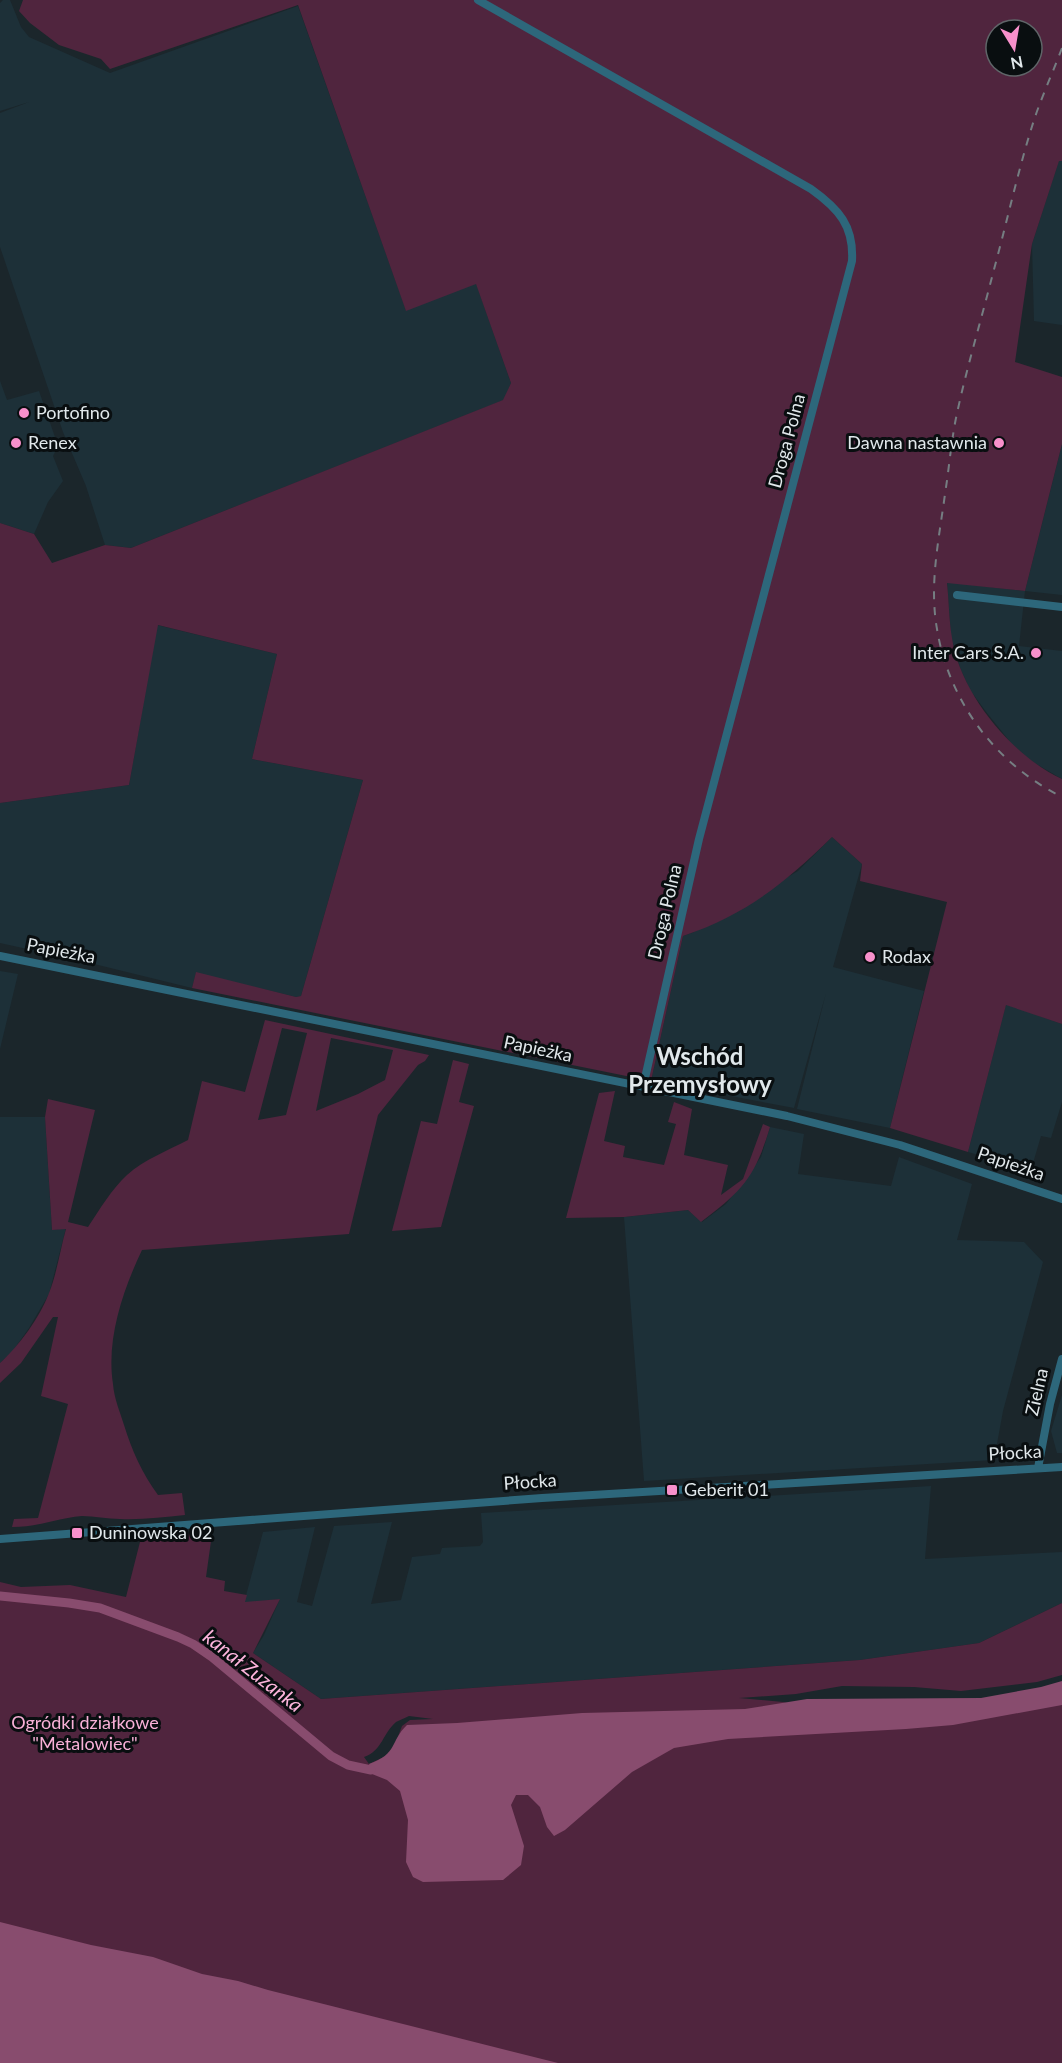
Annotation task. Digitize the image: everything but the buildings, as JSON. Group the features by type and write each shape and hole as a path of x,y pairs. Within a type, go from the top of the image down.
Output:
{"street":[{"name":"Droga Polna","path":"478,0 811,189 845,221 851,235 852,261 699,839 643,1087"},
{"path":"957,595 1062,607"},
{"name":"Papieżka","path":"0,956 831,1126 900,1145 1062,1199"},
{"name":"Zielna","path":"1038,1468 1050,1404 1062,1359"},
{"name":"Płocka","path":"0,1539 531,1498 1062,1467"}],"shaded area":[{"path":"3,0 10,0 21,27 29,37 110,73 298,6 406,310 476,283 511,383 504,400 131,548 105,545 86,486 63,432 0,247 0,113 29,102 0,111 0,3"},
{"path":"1059,160 1062,161 1062,325 1034,321 1032,244"},
{"path":"0,381 7,400 39,391 56,440 57,448 53,456 63,481 48,502 34,534 0,523"},
{"path":"1062,444 1062,595 1025,591"},
{"path":"947,582 1025,591 1019,646 1062,651 1062,779 1031,761 1011,743 987,713 970,690 960,668 951,637"},
{"path":"157,625 277,654 252,759 363,780 301,996 296,997 196,973 192,988 0,943 0,803 129,785"},
{"path":"832,837 862,864 833,967 924,991 890,1128 797,1109 826,993 794,1108 651,1081 683,936 694,932 798,871"},
{"path":"0,971 18,974 0,1049"},
{"path":"1006,1004 1062,1024 1062,1102 1051,1138 1041,1136 1031,1170 968,1152"},
{"path":"0,1117 45,1117 52,1230 66,1228 49,1294 12,1352 0,1363"},
{"path":"770,1127 804,1134 798,1174 891,1186 899,1157 972,1184 957,1240 1024,1242 1043,1262 1003,1411 994,1460 644,1481 624,1217 688,1210 702,1222 726,1204 761,1157"},
{"path":"1062,1395 1062,1453 1057,1453 1051,1431"},
{"path":"931,1486 925,1559 1062,1552 1062,1603 979,1643 860,1660 321,1699 253,1653 280,1599 244,1603 263,1532 315,1527 297,1602 312,1606 334,1526 392,1522 371,1604 401,1600 412,1557 440,1554 442,1548 480,1546 483,1542 481,1513"},
{"path":"1062,1681 1062,1705 953,1725 728,1739 674,1748 632,1772 565,1830 554,1836 547,1827 540,1807 528,1795 516,1795 511,1805 524,1846 521,1865 503,1880 423,1882 413,1877 406,1862 408,1820 400,1791 387,1780 372,1774 369,1764 385,1756 407,1725 582,1713 745,1709 807,1699 981,1698"},
{"path":"0,1922 91,1945 153,1957 202,1974 238,1981 558,2063 0,2063"}],"green space":[{"path":"23,0 1062,0 1062,161 1059,161 1032,244 1015,362 1062,377 1062,444 1025,591 947,583 951,631 957,659 977,701 1007,739 1043,769 1062,779 1062,1024 1006,1005 968,1152 890,1128 947,902 860,881 862,864 832,837 798,869 764,896 727,918 683,936 651,1081 192,988 196,972 296,997 301,996 363,780 252,759 277,654 158,625 129,785 0,803 0,523 34,534 52,563 105,545 131,548 503,400 511,383 476,284 406,311 298,5 110,69 101,59 59,45 30,23 19,11"},
{"path":"265,1020 429,1055 418,1065 378,1115 349,1234 142,1250 128,1281 114,1332 111,1367 114,1389 130,1444 147,1478 158,1495 182,1493 185,1515 128,1519 82,1516 31,1526 12,1527 14,1519 38,1518 68,1404 41,1396 58,1317 53,1317 21,1363 0,1383 0,1363 28,1331 49,1293 66,1229 52,1230 45,1117 48,1099 95,1110 68,1222 88,1227 111,1193 127,1175 149,1160 188,1140 202,1081 245,1092","holes":["282,1028 307,1033 286,1115 258,1120","331,1038 393,1050 385,1080 316,1111"]},
{"path":"453,1060 469,1064 459,1102 474,1106 441,1227 392,1231 421,1121 437,1124"},
{"path":"615,1091 604,1141 625,1146 623,1157 664,1165 676,1124 668,1122 674,1102 692,1109 684,1155 728,1165 721,1195 743,1179 763,1124 770,1127 753,1171 727,1201 701,1222 688,1210 624,1217 566,1218 599,1093"},
{"name":"Ogródki działkowe \"Metalowiec\"","path":"173,1534 212,1534 206,1577 225,1581 224,1591 247,1595 245,1602 280,1599 253,1653 321,1699 860,1660 979,1643 1062,1603 1062,1675 1037,1682 961,1691 914,1687 842,1686 796,1694 739,1698 796,1705 951,1705 1062,1686 1062,2063 0,2063 0,1582 21,1587 70,1585 126,1597 141,1538","holes":["409,1716 433,1719 410,1720 402,1726 394,1747 386,1756 369,1764 364,1757 375,1751 396,1722"]}],"waterway":[{"name":"kanał Zuzanka","path":"0,1596 100,1608 193,1644 212,1657 331,1756 348,1765 371,1770"}],"railway":[{"path":"1062,48 1028,139 960,400 934,578 935,612 943,656 964,706 979,728 1016,767 1062,797"}],"place":[{"name":"Portofino","path":"24,413"},
{"name":"Renex","path":"16,443"},
{"name":"Dawna nastawnia","path":"999,443"},
{"name":"Inter Cars S.A.","path":"1036,653"},
{"name":"Rodax","path":"870,957"},
{"name":"Geberit 01","path":"672,1490"},
{"name":"Duninowska 02","path":"77,1533"}],"district":[{"name":"Wschód Przemysłowy","path":"700,1071"}]}
